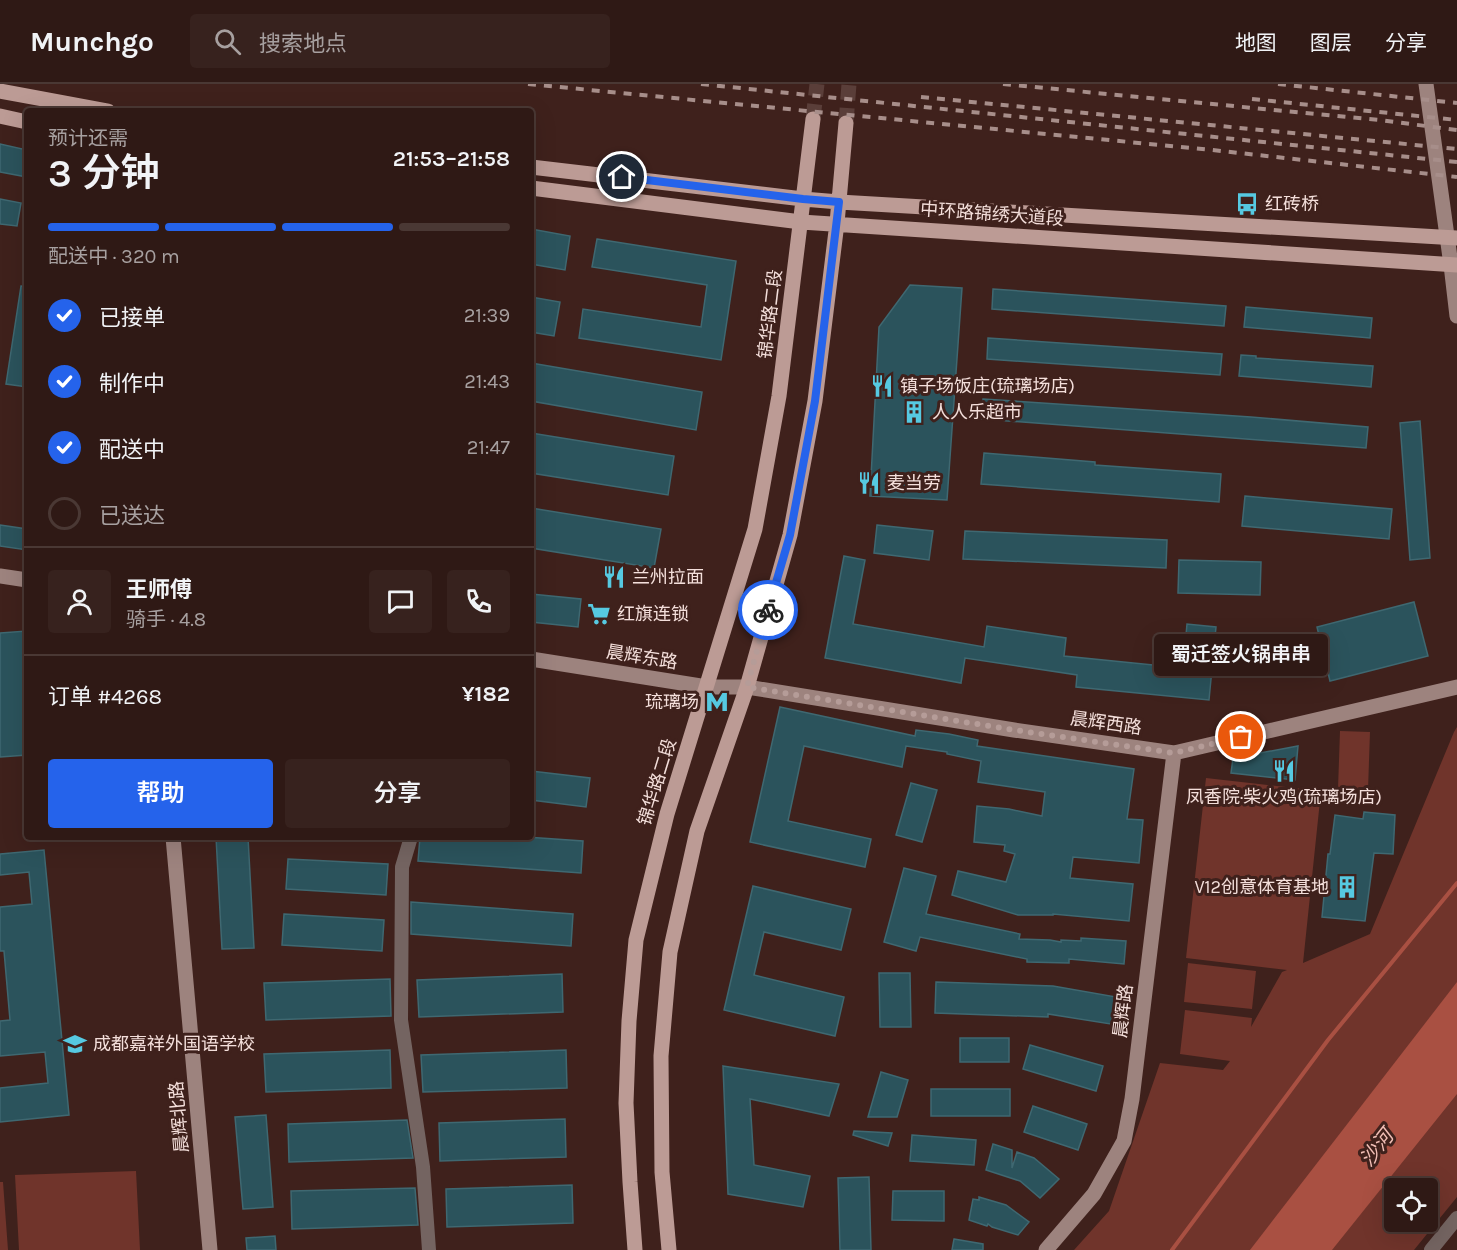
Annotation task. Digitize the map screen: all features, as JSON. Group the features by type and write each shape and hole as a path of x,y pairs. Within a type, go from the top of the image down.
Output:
{"main road":[{"path":"0,91 92,108"},
{"path":"0,116 24,121"},
{"name":"锦华路二段","path":"635,1250 626,1103 629,1021 636,940 667,814 755,529 779,396 813,119"},
{"path":"669,1250 662,1172 661,1056 670,952 697,831 747,687 790,535 815,401 837,223 846,123"},
{"name":"中环路锦绣大道段","path":"534,166 839,202 1452,238"},
{"name":"中环路锦绣大道段","path":"534,188 801,222 1454,265"}],"street":[{"path":"1426,84 1452,238 1457,316"},
{"path":"0,576 24,580"},
{"name":"晨辉东路","path":"534,659 707,687 747,687"},
{"name":"晨辉西路","path":"747,687 1174,753 1457,687"},
{"name":"晨辉路","path":"1046,1250 1094,1194 1124,1141 1133,1087 1174,753"},
{"name":"晨辉北路","path":"173,840 210,1250"},
{"path":"410,840 402,867 401,1020 423,1167 429,1250"},
{"path":"1431,1250 1457,1218"}],"shaded area":[{"path":"1457,727 1457,1197 1438,1220 1438,1178 1384,1178 1384,1232 1429,1232 1414,1250 1074,1250 1109,1211 1160,1063 1223,1070 1230,1061 1180,1054 1185,1010 1252,1018 1251,1027 1282,972 1287,970 1186,958 1206,778 1321,791 1303,963 1370,934"},
{"path":"1340,731 1370,732 1368,790 1338,789"},
{"path":"1188,963 1256,971 1252,1009 1184,1002"},
{"path":"136,1171 140,1250 19,1250 15,1175"},
{"path":"0,1182 3,1182 8,1250 0,1250"}],"water":[{"name":"沙河","path":"1457,982 1457,1094 1390,1178 1384,1178 1384,1185 1332,1250 1250,1250"}],"building":[{"path":"0,144 24,149 24,176 0,172"},
{"path":"0,199 21,203 17,226 0,224"},
{"path":"534,230 570,236 565,270 534,265"},
{"path":"597,239 736,261 721,360 579,338 583,309 701,327 707,285 592,267"},
{"name":"人人乐超市","path":"910,285 962,288 947,500 870,496 879,327"},
{"path":"21,286 24,286 24,387 6,384"},
{"path":"993,289 1226,306 1224,326 992,309"},
{"path":"534,298 560,302 554,336 534,333"},
{"path":"1246,307 1372,318 1370,338 1244,327"},
{"path":"988,338 1222,354 1220,375 987,359"},
{"path":"1241,355 1373,366 1371,387 1239,376"},
{"path":"534,364 702,392 696,430 534,402"},
{"path":"983,399 1368,427 1366,448 982,419"},
{"path":"1420,421 1430,558 1410,560 1400,423"},
{"path":"534,433 674,456 668,495 534,473"},
{"path":"984,453 1095,462 1095,465 1221,474 1219,502 981,484"},
{"path":"1245,496 1392,509 1389,539 1242,526"},
{"path":"534,508 661,529 654,568 534,548"},
{"path":"0,525 24,529 24,550 0,546"},
{"path":"877,525 933,531 929,560 874,553"},
{"path":"965,531 1167,540 1166,568 963,559"},
{"path":"844,556 865,560 853,624 984,647 987,626 1066,638 1064,656 1183,668 1187,624 1216,627 1209,700 1076,687 1077,675 965,658 961,683 825,658"},
{"path":"1179,560 1261,562 1260,595 1178,593"},
{"path":"534,594 581,599 578,627 534,622"},
{"path":"1414,602 1428,656 1330,681 1317,627"},
{"path":"24,631 24,755 0,757 0,633"},
{"path":"780,707 915,736 916,730 949,734 978,740 977,746 1134,769 1127,819 1143,820 1139,863 1073,857 1070,878 1133,884 1129,921 1053,914 1018,915 952,895 958,871 1006,882 1015,854 1004,851 1005,845 974,842 977,806 1009,809 1042,816 1045,792 978,782 981,761 947,754 947,752 906,746 902,767 804,746 788,821 871,839 865,867 750,842"},
{"path":"1298,746 1295,780 1231,773 1233,758"},
{"path":"534,771 590,778 586,807 534,800"},
{"path":"911,783 937,790 922,842 896,835"},
{"path":"1364,812 1395,815 1393,854 1374,853 1365,921 1322,917 1328,854 1330,854 1335,815 1363,819"},
{"path":"534,838 583,841 581,873 418,861 420,840 534,840"},
{"path":"216,840 248,840 254,948 222,949"},
{"path":"44,850 69,1115 0,1122 0,1088 48,1083 45,1052 0,1056 0,1021 10,1020 4,951 0,951 0,907 32,904 29,872 0,875 0,854"},
{"path":"288,859 388,864 386,895 286,889"},
{"path":"904,868 936,876 926,914 1020,934 1019,939 1061,942 1061,940 1081,941 1081,938 1126,941 1124,964 1069,959 1069,963 1027,962 1027,959 920,937 916,951 884,942"},
{"path":"753,886 851,909 841,950 764,932 754,975 844,997 835,1036 724,1010"},
{"path":"411,902 573,914 571,946 411,934"},
{"path":"284,914 384,920 382,951 282,945"},
{"path":"879,973 910,973 911,1027 880,1027"},
{"path":"562,974 563,1012 419,1017 417,980"},
{"path":"390,979 391,1016 266,1020 264,983"},
{"path":"936,982 1053,986 1122,998 1117,1025 1048,1014 1048,1017 935,1013"},
{"path":"960,1038 1009,1038 1009,1062 960,1062"},
{"path":"1030,1045 1103,1066 1096,1091 1023,1069"},
{"path":"390,1050 391,1088 266,1092 264,1054"},
{"path":"566,1050 567,1088 423,1092 421,1055"},
{"path":"723,1066 839,1084 829,1116 750,1099 754,1165 810,1176 803,1207 728,1194"},
{"path":"881,1072 908,1080 897,1117 868,1117"},
{"path":"931,1089 1010,1089 1010,1116 931,1116"},
{"path":"1033,1106 1087,1124 1078,1150 1024,1132"},
{"path":"266,1115 273,1207 243,1209 235,1117"},
{"path":"565,1119 566,1157 440,1161 439,1123"},
{"path":"407,1120 413,1158 289,1162 288,1124"},
{"path":"854,1131 892,1133 888,1146 853,1135"},
{"path":"912,1135 976,1140 974,1165 910,1161"},
{"path":"993,1144 1012,1150 1012,1168 1017,1152 1034,1158 1059,1179 1040,1198 1020,1181 986,1170"},
{"path":"869,1177 871,1250 840,1250 838,1178"},
{"path":"572,1185 573,1223 447,1227 446,1189"},
{"path":"415,1188 418,1225 292,1229 291,1191"},
{"path":"893,1191 944,1191 944,1221 892,1220"},
{"path":"979,1197 1006,1205 1029,1222 1018,1235 969,1220 973,1199 979,1200"},
{"path":"275,1236 276,1250 247,1250 246,1238"},
{"path":"954,1239 983,1244 983,1250 952,1250"}],"waterway":[{"path":"1172,1250 1328,1040 1457,883"}],"tunnel":[{"path":"813,119 817,84"},
{"path":"846,123 849,84"}],"railway":[{"path":"528,84 1212,150 1457,177"},
{"path":"701,84 1457,162"},
{"path":"1003,84 1379,120 1457,130"},
{"path":"1278,84 1457,103"},
{"path":"921,97 1457,149"},
{"path":"1252,99 1457,120"}],"way so far":[{"path":"768,610 747,687 1174,753 1241,737"}],"place":[{"name":"红砖桥","path":"1247,204"},
{"name":"镇子场饭庄(琉璃场店)","path":"882,386"},
{"name":"人人乐超市","path":"914,412"},
{"name":"麦当劳","path":"869,483"},
{"name":"兰州拉面","path":"614,577"},
{"name":"红旗连锁","path":"599,614"},
{"name":"琉璃场","path":"717,702"},
{"name":"蜀迁签火锅串串","path":"1241,737"},
{"name":"凤香院·柴火鸡(琉璃场店)","path":"1284,771"},
{"name":"V12创意体育基地","path":"1347,887"},
{"name":"成都嘉祥外国语学校","path":"75,1044"}],"route":[{"path":"622,177 839,202 815,401 790,535 768,610"}]}
